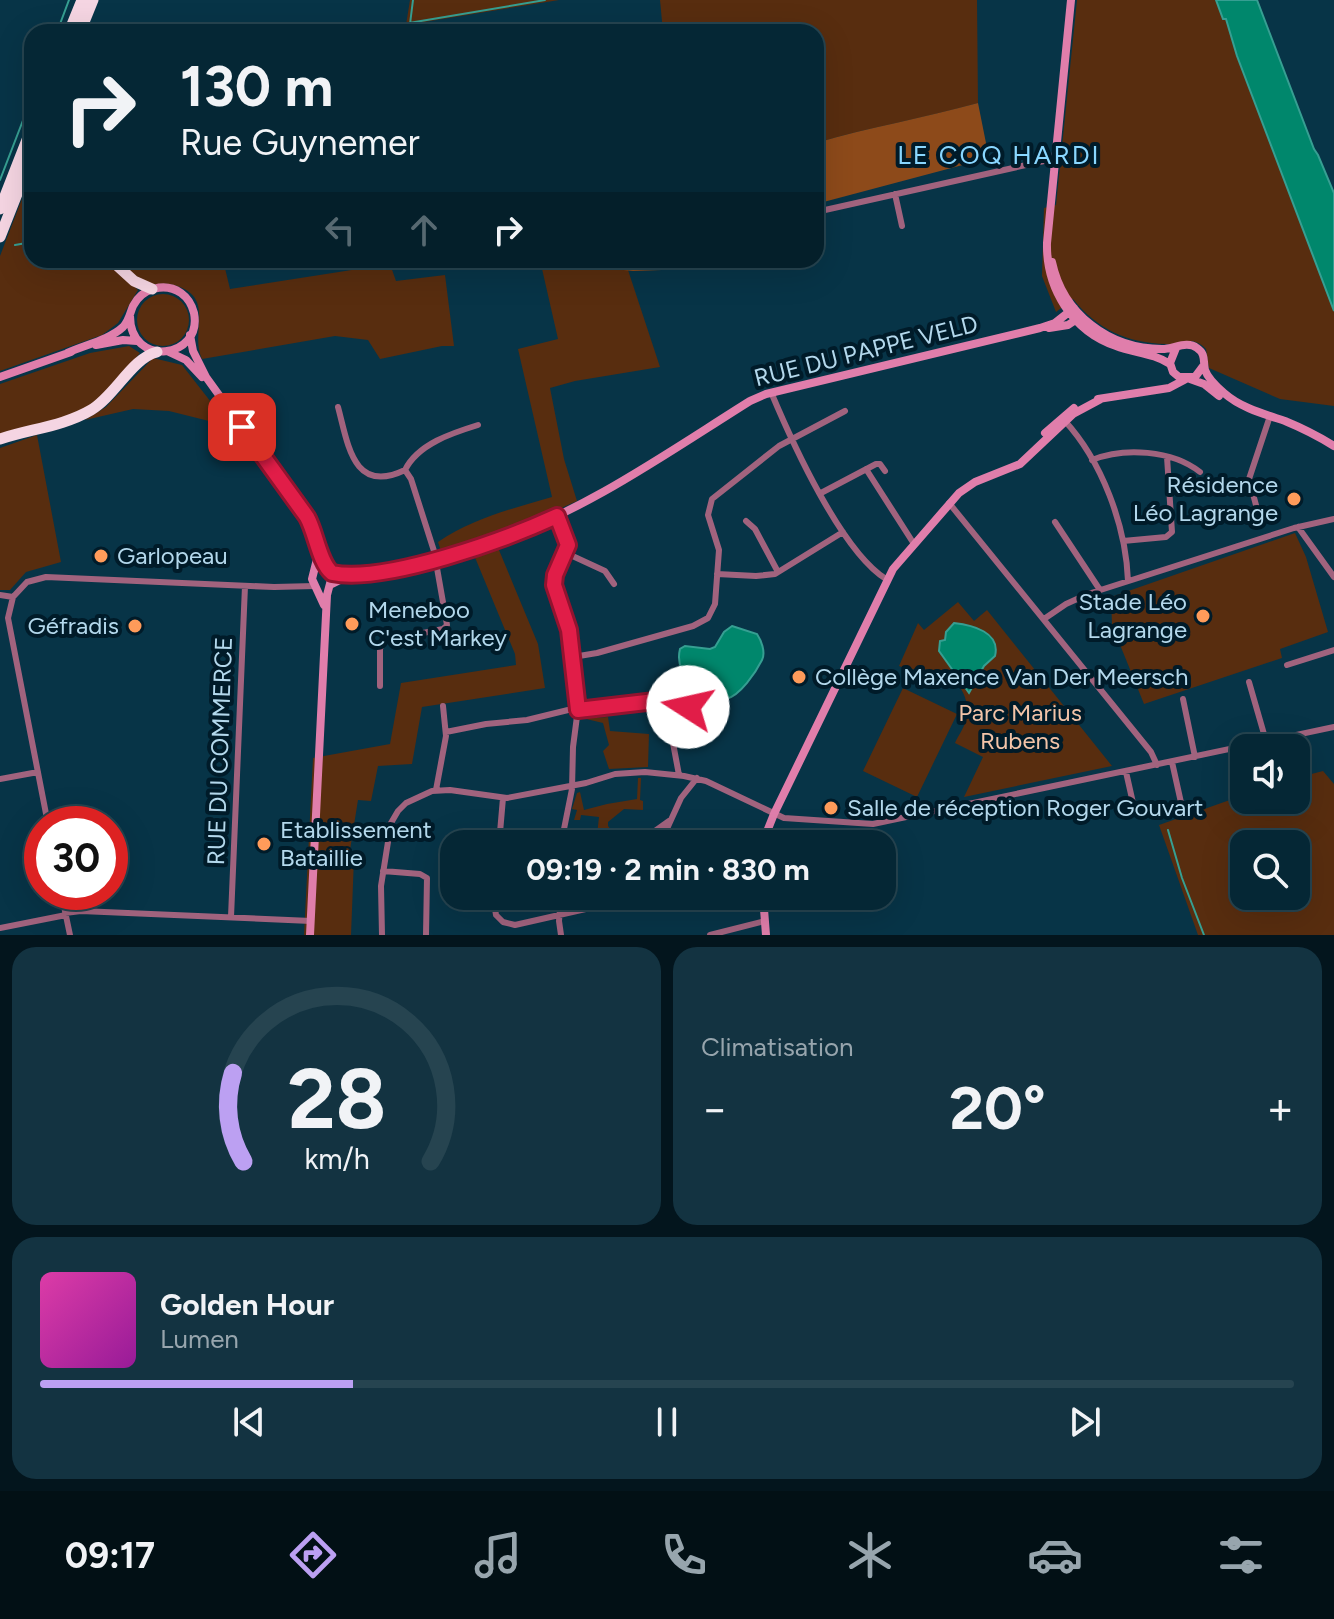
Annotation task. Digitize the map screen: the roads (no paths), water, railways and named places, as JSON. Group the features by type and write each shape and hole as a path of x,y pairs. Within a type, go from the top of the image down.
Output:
{"highway":[{"path":"72,24 82,0"},
{"path":"86,24 94,0"},
{"path":"0,209 24,148"},
{"path":"0,237 24,176"},
{"path":"120,268 134,281 152,289"},
{"path":"0,439 64,422 90,411 107,399 144,358 162,352"}],"street":[{"path":"1071,0 1052,196 1051,245 1053,276 1071,310 1092,334 1111,344 1157,357 1179,377 1204,384 1230,402 1305,430 1334,446"},
{"path":"824,210 1056,160"},
{"path":"895,194 902,226"},
{"path":"0,377 117,331 130,316 138,298 152,289 170,288 186,298 195,319 190,335 181,346 162,352"},
{"name":"RUE DU PAPPE VELD","path":"316,586 323,588 357,575 436,559 507,537 557,516 618,484 753,399 771,392 1040,328 1054,324 1071,310"},
{"path":"130,316 132,331 138,341"},
{"path":"1078,318 1101,333 1125,343 1152,349 1176,348 1187,344 1197,347 1203,355 1210,379 1233,400 1252,410"},
{"name":"RUE DU PAPPE VELD","path":"1040,328 1066,326 1078,318"},
{"path":"190,335 191,347 199,363 307,517 329,571 310,935"},
{"path":"67,353 109,342 138,341 162,352 178,354 226,405"},
{"path":"1152,390 1168,384 1171,355 1176,348"},
{"path":"768,830 886,579 949,503 972,483 1017,466 1033,451 1048,429 1082,403 1169,388 1200,374 1204,365"},
{"path":"771,392 792,439 843,532 863,560 886,579"},
{"path":"338,407 352,457 361,470 371,476 381,477 405,470 412,459 435,442 478,425"},
{"path":"573,657 602,652 693,626 708,618 714,606 719,547 708,515 712,499 776,448 845,411"},
{"path":"1260,520 1249,477 1270,416"},
{"path":"1063,419 1092,460 1110,501 1123,541 1128,581"},
{"path":"1092,460 1128,453 1167,457 1200,472"},
{"path":"1123,541 1166,537 1172,532 1167,457"},
{"path":"821,493 879,463 885,471"},
{"path":"866,469 914,544"},
{"path":"380,686 380,649 383,641 446,627 436,559 411,479 405,470"},
{"path":"949,503 1151,752 1157,765"},
{"path":"557,516 568,542 554,585 569,630 578,710 573,747 573,785 564,830"},
{"path":"1044,619 1070,601 1100,590 1265,537 1334,519"},
{"path":"746,521 753,527 778,572"},
{"path":"1055,522 1100,590"},
{"path":"1298,527 1334,577"},
{"path":"1262,528 1265,537"},
{"path":"717,574 759,576 778,572 843,532"},
{"path":"317,538 318,560 314,572 323,600 326,626"},
{"path":"566,553 605,571 614,584"},
{"path":"289,586 303,581 314,572"},
{"name":"RUE DU PAPPE VELD","path":"314,572 357,575"},
{"path":"45,806 8,618 13,597 27,582 46,577 316,586"},
{"name":"RUE DU COMMERCE","path":"231,917 245,586"},
{"path":"0,595 13,597"},
{"path":"1287,665 1334,650"},
{"path":"1249,682 1264,734"},
{"path":"446,732 666,699 687,702 687,711 673,743 679,775"},
{"path":"1183,699 1195,757"},
{"path":"436,790 446,732 443,706"},
{"path":"1300,734 1334,727"},
{"path":"382,935 383,871 394,817 409,801 436,790 503,798 623,773 679,775 725,788 774,814 791,819 885,823 1230,749"},
{"path":"1172,762 1184,816"},
{"path":"0,779 38,772"},
{"path":"1126,772 1133,803"},
{"path":"664,830 681,798 697,778"},
{"path":"500,830 503,798"},
{"path":"656,830 669,821"},
{"path":"383,871 420,874 427,878 426,935"},
{"path":"65,910 70,935"},
{"path":"495,910 496,915 508,924 517,925 582,910"},
{"path":"560,910 561,935"},
{"path":"764,910 766,935"},
{"path":"0,928 81,911 311,921"},
{"path":"710,935 765,921"}],"waterway":[{"path":"60,24 69,0"},
{"path":"410,24 413,0"},
{"path":"409,23 545,0"},
{"path":"0,180 24,118"},
{"path":"15,245 24,243"},
{"path":"1168,830 1204,935"}],"tunnel":[{"path":"1260,520 1262,528"}],"place":[{"name":"Résidence Léo Lagrange","path":"1294,499"},
{"name":"Garlopeau","path":"101,556"},
{"name":"Stade Léo Lagrange","path":"1203,616"},
{"name":"Meneboo C'est Markey","path":"352,624"},
{"name":"Géfradis","path":"135,626"},
{"name":"Collège Maxence Van Der Meersch","path":"799,677"},
{"name":"Salle de réception Roger Gouvart","path":"831,808"},
{"name":"Etablissement Bataillie","path":"264,844"}],"district":[{"name":"LE COQ HARDI","path":"999,155"}],"park label":[{"name":"Parc Marius Rubens","path":"1020,727"}]}
